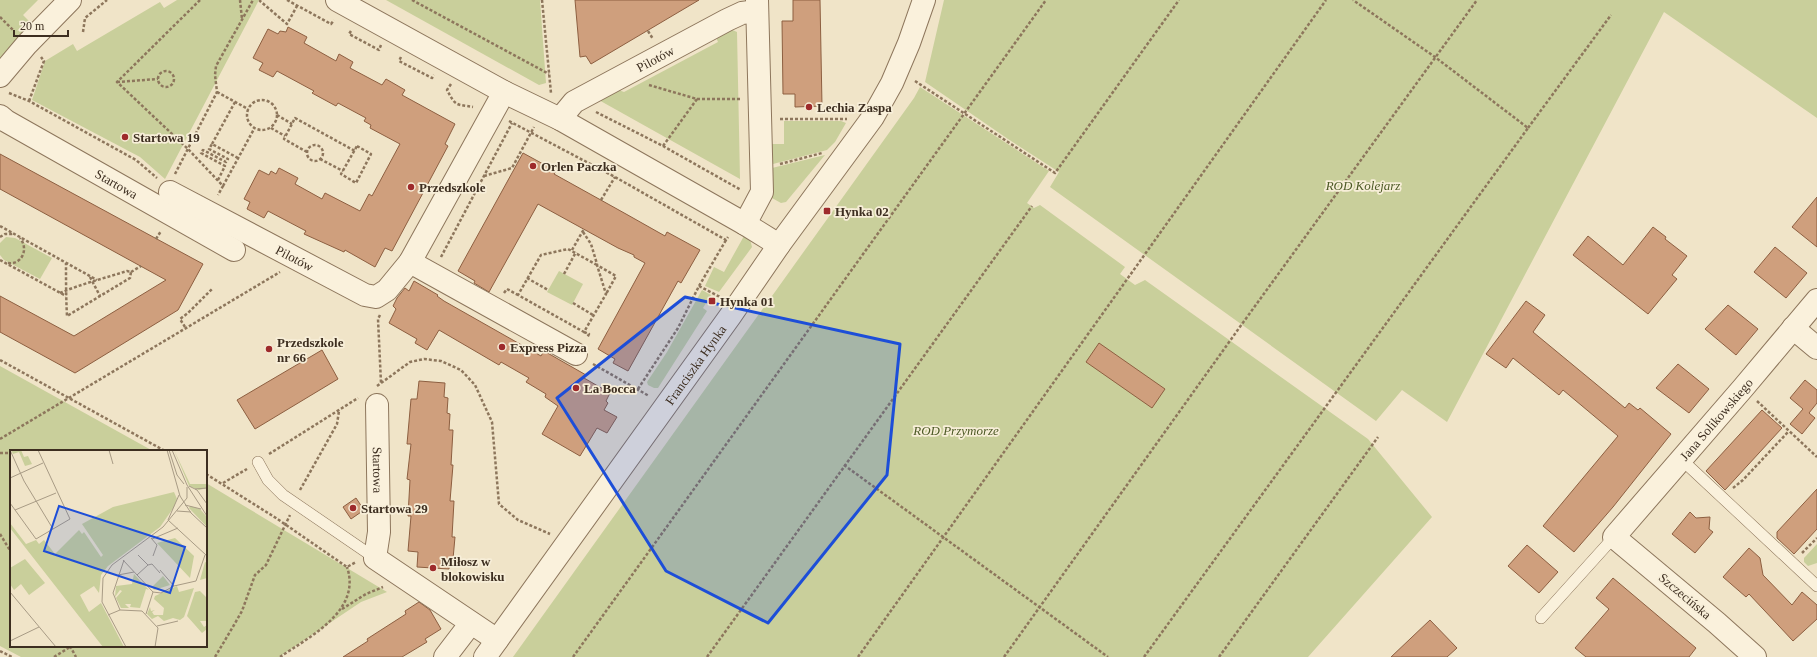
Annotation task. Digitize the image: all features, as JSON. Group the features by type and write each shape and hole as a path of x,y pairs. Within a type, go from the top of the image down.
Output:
{"street":[{"path":"2,83 27,44 70,0"},
{"path":"337,0 504,92 560,119 746,224 779,245"},
{"name":"Franciszka Hynka","path":"491,649 731,315 779,245 873,117 898,69 924,0"},
{"name":"Pilotów","path":"560,119 574,102 757,5 762,192 746,224"},
{"name":"Pilotów","path":"168,185 208,212 365,295 376,297 387,290 410,262 504,92"},
{"name":"Startowa","path":"0,116 6,121 234,250"},
{"path":"410,262 576,354"},
{"name":"Jana Solikowskiego","path":"1614,537 1817,300"},
{"path":"1793,328 1817,348"},
{"name":"Startowa","path":"367,559 379,532 372,396"},
{"name":"Szczecińska","path":"1614,537 1717,623 1755,657"},
{"path":"367,559 471,623 491,649"},
{"path":"445,657 471,623"}],"lane":[{"path":"1680,459 1817,586"},
{"path":"258,462 268,480 283,495 367,559"},
{"path":"1541,618 1614,537"}],"path":[{"path":"83,32 85,18 107,0"},
{"path":"117,82 200,0"},
{"path":"240,0 242,20"},
{"path":"2,83 29,102 136,160 168,185 217,92 215,75 216,66 253,0"},
{"path":"261,0 260,1 287,24 297,6"},
{"path":"412,0 549,74"},
{"path":"542,0 551,95"},
{"path":"573,657 1046,0"},
{"path":"898,69 1055,173 1179,0"},
{"path":"858,657 1326,0"},
{"path":"1353,0 1435,58 1528,128"},
{"path":"1004,657 1477,0"},
{"path":"1144,657 1611,15"},
{"path":"29,102 44,61"},
{"path":"637,68 646,84 697,99 760,109 848,119"},
{"path":"165,71 171,73 174,79 172,85 166,87 160,85 158,79 160,74 165,71"},
{"path":"117,82 158,79"},
{"path":"117,82 188,149 223,186"},
{"path":"217,92 248,109"},
{"path":"663,146 697,99"},
{"path":"265,100 274,106 277,115 274,125 265,130 254,129 247,120 248,109 255,102 265,100"},
{"path":"218,180 225,166 201,153 203,150 226,162 228,159 209,149 234,102"},
{"path":"492,113 615,177"},
{"path":"277,115 292,124"},
{"path":"285,136 295,118 355,151"},
{"path":"439,278 441,256 512,123"},
{"path":"270,128 285,136 284,139 307,152 309,159 313,161 320,159 343,171"},
{"path":"208,212 254,129"},
{"path":"484,176 512,168 531,133"},
{"path":"212,144 238,158"},
{"path":"307,152 309,148 317,145 323,151 320,159"},
{"path":"357,146 371,154 356,183 341,174 343,171 357,146"},
{"path":"777,165 827,151"},
{"path":"601,200 627,157"},
{"path":"707,657 1032,206"},
{"path":"0,226 97,280"},
{"path":"572,250 583,231 591,244 606,294"},
{"path":"0,237 5,234 19,236 25,249 23,256 18,261 12,263 5,262"},
{"path":"638,389 678,328 699,286 726,240"},
{"path":"568,249 576,252 616,276 584,332 518,295 541,255 568,249"},
{"path":"564,274 576,252"},
{"path":"0,260 66,296"},
{"path":"66,263 67,316 130,278 131,272"},
{"path":"60,293 127,271 131,272 141,266"},
{"path":"0,439 285,268"},
{"path":"90,277 100,296"},
{"path":"527,278 548,290"},
{"path":"699,286 721,298"},
{"path":"185,327 180,319 212,289"},
{"path":"573,303 593,315"},
{"path":"223,483 339,411 372,396 381,395 382,383 378,319 372,315"},
{"path":"576,354 665,406"},
{"path":"0,360 163,450"},
{"path":"372,396 382,383 410,362 424,360 441,361 461,370 475,385 492,422 499,504 518,520 555,536"},
{"path":"1743,388 1788,432 1817,457"},
{"path":"302,484 338,424 339,411"},
{"path":"1722,497 1743,480 1788,432"},
{"path":"1219,657 1378,437"},
{"path":"844,465 943,539 1108,657"},
{"path":"207,475 223,483 347,567 350,576 347,595 341,610"},
{"path":"215,657 242,611 255,575 266,565 286,525"},
{"path":"0,534 10,550"},
{"path":"1793,564 1817,538"},
{"path":"347,567 367,559"},
{"path":"280,657 326,626 341,610 366,594 387,586"},
{"path":"54,657 70,647 76,657"},
{"path":"0,651 12,657"}],"highlighted area":[{"path":"685,297 900,344 887,475 768,623 666,571 557,398"}],"green space":[{"path":"0,0 38,0 23,15 32,24 0,58"},
{"path":"177,0 259,0 165,179 140,157 32,100 45,61 73,44 77,51 160,2 164,8"},
{"path":"386,0 540,0 546,83 539,85"},
{"name":"ROD Kolejarz","path":"944,0 1817,0 1817,118 1664,12 1447,422 1402,390 1376,421 1050,187 1059,172 925,82"},
{"path":"728,28 737,32 740,179 597,99 616,89 624,92 718,42 715,35"},
{"name":"ROD Przymorze","path":"920,87 1049,171 1027,203 1034,208 1040,205 1125,267 1120,274 1135,285 1145,280 1368,439 1432,517 1308,657 513,657 914,98"},
{"path":"784,121 841,121 846,123 835,142 827,150 773,164 772,144 784,144"},
{"path":"825,155 786,202 781,203 772,198 772,168"},
{"path":"744,236 750,239 752,247 719,292 705,286 714,267 724,272"},
{"path":"6,237 15,238 52,258 40,279 4,260 0,255 0,243"},
{"path":"559,271 583,284 572,305 547,292"},
{"path":"702,290 711,295 703,308 707,311 658,388 648,385 647,382 667,352"},
{"path":"0,366 151,450 10,450 10,647 207,647 207,484 387,592 361,602 279,657 21,657 0,646"},
{"path":"1817,544 1817,563 1808,566 1804,562 1804,558"}],"building":[{"path":"575,0 699,0 591,64 586,56 580,57"},
{"path":"793,0 820,0 822,106 795,107 795,94 783,94 782,21 793,21"},
{"path":"288,27 307,37 304,43 336,61 339,54 353,62 350,68 382,85 386,79 405,90 402,95 455,124 445,144 448,146 392,251 385,248 375,267 345,250 344,252 304,234 306,231 268,211 264,218 247,209 250,202 244,199 259,170 269,175 271,171 276,174 279,168 298,178 295,184 322,199 325,193 360,211 369,194 372,196 400,144 370,128 371,125 364,121 366,118 338,103 336,106 312,93 314,91 277,71 273,77 259,70 263,63 253,58 268,29 278,34 280,31 286,32"},
{"path":"523,153 556,171 554,174 665,236 667,232 700,250 681,283 678,281 628,371 613,363 615,359 598,349 645,263 634,257 634,255 618,248 538,204 489,292 474,283 475,281 458,271"},
{"path":"0,154 203,264 178,310 75,373 0,332 0,296 74,336 166,280 0,189"},
{"path":"1817,197 1817,247 1792,227"},
{"path":"1653,227 1666,237 1665,239 1687,256 1672,275 1677,279 1648,314 1573,255 1588,236 1623,265"},
{"path":"1775,247 1807,273 1786,298 1754,272"},
{"path":"414,281 438,295 437,296 444,301 541,356 544,351 586,375 584,378 610,393 606,401 608,403 604,410 617,417 607,433 597,428 580,456 542,434 558,406 545,397 546,394 526,382 529,378 501,362 499,365 439,330 427,350 415,343 417,339 389,323 396,309 393,306 397,298 405,288 409,291"},
{"path":"1526,301 1545,315 1533,332 1625,408 1629,403 1638,410 1640,408 1671,434 1613,507 1574,552 1543,526 1618,436 1563,390 1559,395 1513,358 1506,368 1486,354"},
{"path":"1728,305 1758,329 1736,355 1705,329"},
{"path":"1099,343 1165,389 1152,408 1086,362"},
{"path":"322,350 338,379 255,429 237,400"},
{"path":"1678,364 1709,389 1689,413 1656,388"},
{"path":"1805,380 1817,390 1817,403 1809,413 1815,418 1802,434 1790,424 1803,409 1790,398"},
{"path":"419,381 445,383 444,397 448,398 447,413 450,414 449,430 453,430 451,465 453,465 450,501 454,501 452,537 455,537 453,559 450,559 449,569 417,567 418,552 408,551 411,516 408,516 410,480 407,479 411,444 407,444 411,399 417,399"},
{"path":"1762,410 1782,428 1725,490 1706,471"},
{"path":"1817,489 1817,529 1794,554 1777,538 1777,532"},
{"name":"Startowa 29","path":"356,498 364,510 351,519 343,507"},
{"path":"1690,512 1696,518 1710,517 1709,529 1713,532 1695,553 1672,534"},
{"path":"1527,545 1558,572 1539,593 1508,566"},
{"path":"1749,548 1760,558 1763,575 1792,605 1802,592 1817,605 1817,619 1793,641 1749,594 1746,597 1723,577"},
{"path":"1613,578 1696,648 1689,657 1586,657 1575,648 1609,609 1596,598"},
{"path":"419,602 430,610 441,629 425,639 427,642 402,657 343,657 368,641 367,639 406,614 405,611"},
{"path":"1430,620 1457,648 1447,657 1391,657"}],"place":[{"name":"Lechia Zaspa","path":"809,107"},
{"name":"Startowa 19","path":"125,137"},
{"name":"Orlen Paczka","path":"533,166"},
{"name":"Przedszkole","path":"411,187"},
{"name":"Hynka 02","path":"827,211"},
{"name":"Hynka 01","path":"712,301"},
{"name":"Express Pizza","path":"502,347"},
{"name":"Przedszkole nr 66","path":"269,349"},
{"name":"La Bocca","path":"576,388"},
{"name":"Startowa 29","path":"353,508"},
{"name":"Miłosz w blokowisku","path":"433,568"}]}
